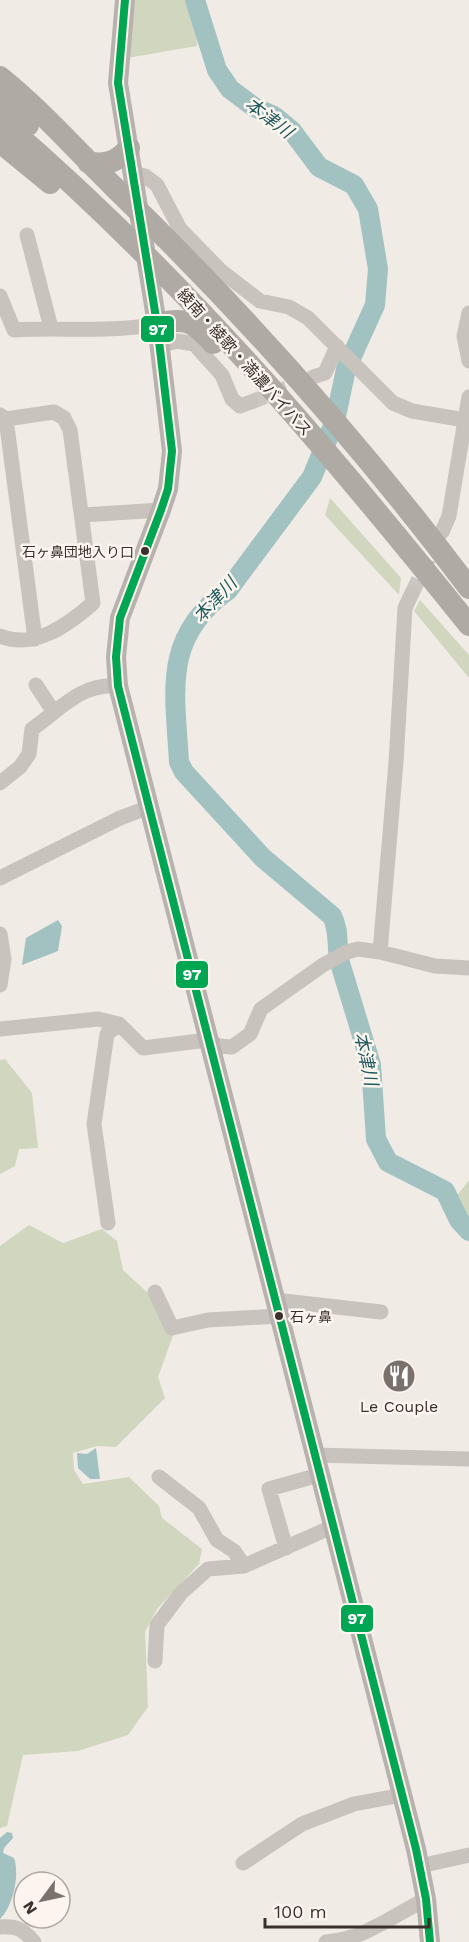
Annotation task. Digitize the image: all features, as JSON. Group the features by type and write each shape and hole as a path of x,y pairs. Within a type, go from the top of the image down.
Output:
{"highway":[{"path":"0,77 206,277 313,386 348,467 469,632"},
{"name":"綾南・綾歌・満濃バイパス","path":"0,101 110,198 169,256 275,370 469,625"},
{"name":"綾南・綾歌・満濃バイパス","path":"0,120 118,225 168,276 348,467 469,603"},
{"path":"0,142 108,234 148,272 292,433 348,467 469,588"},
{"path":"88,162 99,164 112,162 129,148"},
{"path":"157,324 182,320 195,325 204,334"}],"main road":[{"path":"125,0 118,83 157,324 172,451 168,489 120,618 116,657 118,686 147,808 420,1866 430,1942"}],"street":[{"path":"133,173 145,176 157,185 180,229 220,271 260,301 289,307 308,318 393,403 412,411 467,420"},
{"path":"27,235 51,328"},
{"path":"0,296 14,330 51,328 120,330 157,324"},
{"path":"469,313 464,336 469,361"},
{"path":"159,346 177,341 194,344 222,375 232,399 240,406 251,402"},
{"path":"313,386 324,374 340,348"},
{"path":"442,532 449,516 467,420 469,397"},
{"path":"0,636 14,642 35,639 71,622 93,603 70,430 64,418 54,412 3,417 35,639"},
{"path":"83,515 161,510"},
{"path":"380,952 396,762 405,608 412,593"},
{"path":"0,783 20,766 29,754 32,729 53,711 80,693 103,685 118,686"},
{"path":"36,686 53,711"},
{"path":"0,878 120,818 147,808"},
{"path":"0,934 4,959 0,985"},
{"path":"0,1029 98,1019 119,1024 143,1048 208,1040 219,1046 232,1047 250,1034 261,1009 324,965 347,952 358,949 380,952 435,966 469,968"},
{"path":"108,1223 94,1124 107,1034 119,1024"},
{"path":"155,1292 172,1328 277,1308 381,1312"},
{"path":"314,1455 469,1459"},
{"path":"286,1548 269,1489 319,1475"},
{"path":"159,1477 198,1508 218,1540 234,1551 243,1566"},
{"path":"155,1661 157,1625 181,1593 208,1569 243,1566 333,1527"},
{"path":"243,1863 302,1824 354,1804 402,1795"},
{"path":"420,1866 469,1855"},
{"path":"326,1942 343,1941 389,1922 426,1899"},
{"path":"0,1927 14,1926 24,1930 34,1942"}],"green space":[{"path":"134,0 188,0 196,21 197,46 127,58"},
{"path":"330,498 401,578 399,595 325,515"},
{"path":"420,600 469,655 469,678 414,611"},
{"path":"5,1059 32,1093 38,1148 19,1149 15,1166 0,1174 0,1060"},
{"path":"469,1180 469,1225 455,1198"},
{"path":"29,1225 63,1243 102,1229 117,1241 123,1270 149,1294 174,1333 158,1377 165,1398 116,1447 97,1446 73,1453 74,1470 83,1484 129,1477 159,1506 162,1518 202,1549 199,1564 157,1609 145,1632 148,1707 128,1735 78,1751 23,1755 7,1826 0,1828 0,1246"}],"water":[{"path":"58,920 62,926 58,951 22,965 26,938"},
{"path":"96,1448 100,1479 90,1479 78,1468 77,1453 87,1454"},
{"path":"7,1832 12,1833 13,1838 4,1848 3,1853 14,1858 16,1870 12,1870 12,1899 0,1919 0,1838"}],"waterway":[{"name":"本津川","path":"195,0 217,70 230,89 254,107 274,116 292,131 319,167 354,185 368,209 378,269 375,305 346,369 335,421 312,477 228,590 207,608 192,627 182,646 175,689 179,762 184,772 263,858 332,916 336,927 340,963 371,1065 376,1139 388,1162 445,1191 459,1220 469,1231"}],"tunnel":[{"path":"251,402 309,379"},
{"path":"412,593 439,537"}],"transit line":[{"name":"97","path":"125,0 118,83 157,324 172,451 168,489 120,618 116,657 118,686 416,1849 426,1899 430,1942"}],"place":[{"name":"石ヶ鼻団地入り口","path":"145,551"},
{"name":"石ヶ鼻","path":"279,1316"},
{"name":"Le Couple","path":"399,1376"}]}
